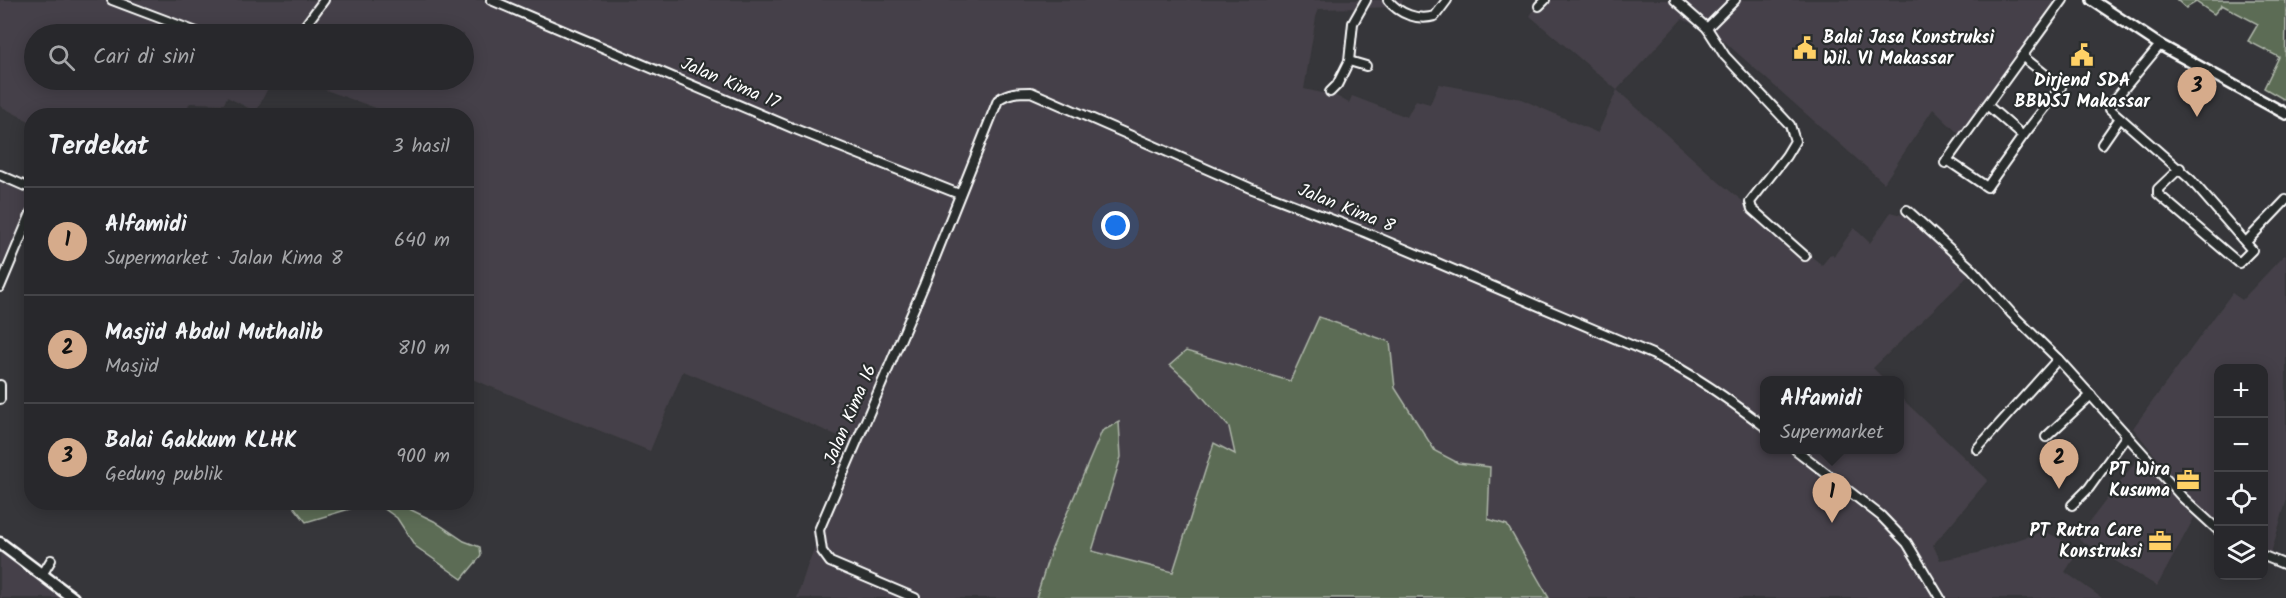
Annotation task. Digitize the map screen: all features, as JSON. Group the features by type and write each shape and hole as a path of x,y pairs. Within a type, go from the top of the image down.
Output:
{"main road":[{"path":"0,543 73,598"}],"street":[{"path":"112,0 176,24"},
{"path":"306,24 324,0"},
{"name":"Jalan Kima 17","path":"491,0 795,129 959,194"},
{"path":"1330,92 1337,85 1349,61 1353,23 1366,0"},
{"path":"1388,0 1394,8 1425,19 1435,16 1447,0"},
{"path":"1675,0 1707,28 1725,56 1790,125 1795,141 1750,202 1752,209 1805,256"},
{"path":"1707,28 1735,0"},
{"path":"2022,56 2061,87 1987,187 1946,162 2022,56 2063,0"},
{"path":"2092,0 2160,45 2286,114"},
{"path":"2160,45 2112,103 2110,109 2180,168 2246,242 2252,250 2238,263 2163,201 2158,194 2158,189 2180,168"},
{"path":"1349,61 1366,66"},
{"name":"Jalan Kima 8","path":"959,194 998,100 1012,93 1031,92 1250,188 1367,233 1652,354 1699,379 1760,423"},
{"path":"1987,105 2023,136"},
{"path":"2102,144 2120,118"},
{"path":"0,176 24,186"},
{"name":"Jalan Kima 16","path":"915,598 830,562 822,551 819,530 924,285 959,194"},
{"path":"2246,242 2286,200"},
{"path":"1907,210 1966,263 2012,314 2058,359 2187,502 2214,526"},
{"path":"0,287 24,230"},
{"path":"1977,449 2058,359"},
{"path":"0,385 0,399"},
{"path":"2046,436 2091,395"},
{"path":"2072,505 2089,488 2127,435"},
{"path":"1801,454 1881,516 1901,536 1912,549 1940,598"},
{"path":"2268,558 2286,566"},
{"path":"42,575 51,560"}],"shaded area":[{"path":"0,0 1403,0 1401,7 1319,9 1304,89 1336,96 1349,103 1352,96 1407,117 1416,100 1430,104 1439,84 1521,99 1598,133 1617,90 1720,183 1822,265 1831,254 1834,256 1854,228 1870,243 1891,212 1917,219 1971,271 1873,368 1881,376 1760,376 1760,454 1904,454 1904,401 1988,480 1933,545 1940,560 1978,553 2044,531 2080,549 2065,572 2102,598 1549,598 1507,525 1488,519 1490,467 1458,463 1435,451 1395,388 1389,342 1290,381 1186,351 1171,365 1229,427 1235,455 1214,444 1173,572 1092,551 1121,457 1119,423 1102,431 1050,552 1036,598 797,598 853,449 848,440 683,371 650,451 474,380 474,108 376,108 326,90 474,90 474,24 24,24 24,90 267,90 258,108 248,108 227,97 224,104 190,103 187,108 24,108 24,118 0,106"},
{"path":"1540,0 2055,0 1960,135 1933,109 1884,183 1717,35 1682,19 1617,90 1530,16"},
{"path":"0,182 24,192 24,217 0,269"},
{"path":"2284,255 2286,256 2286,502 2271,553 2268,551 2268,364 2214,364 2214,522 2197,508 2133,428 2232,293 2242,300"},
{"path":"2139,457 2194,518 2157,586 2077,538"},
{"path":"0,538 46,572 77,598 0,598"}],"green space":[{"path":"2177,0 2286,0 2285,100 2264,88 2279,57 2248,41 2258,24 2222,5 2214,14 2196,2 2186,8"},
{"path":"1319,317 1390,342 1395,388 1435,451 1458,463 1490,467 1488,519 1507,525 1549,598 1036,598 1050,553 1102,431 1119,422 1121,457 1092,551 1173,572 1214,443 1235,454 1229,427 1192,385 1170,365 1186,351 1290,381"},
{"path":"297,510 346,510 306,522"},
{"path":"386,510 411,510 434,521 464,541 480,547 481,556 462,579 415,546 397,518"}],"place":[{"name":"Balai Jasa Konstruksi Wil. VI Makassar","path":"1805,48"},
{"name":"Dirjend SDA BBWSJ Makassar","path":"2082,55"},
{"name":"Balai Gakkum KLHK","path":"2197,117"},
{"name":"PT Wira Kusuma","path":"2188,480"},
{"name":"Masjid Abdul Muthalib","path":"2059,489"},
{"name":"Alfamidi","path":"1832,523"},
{"name":"PT Rutra Care Konstruksi","path":"2160,541"}]}
